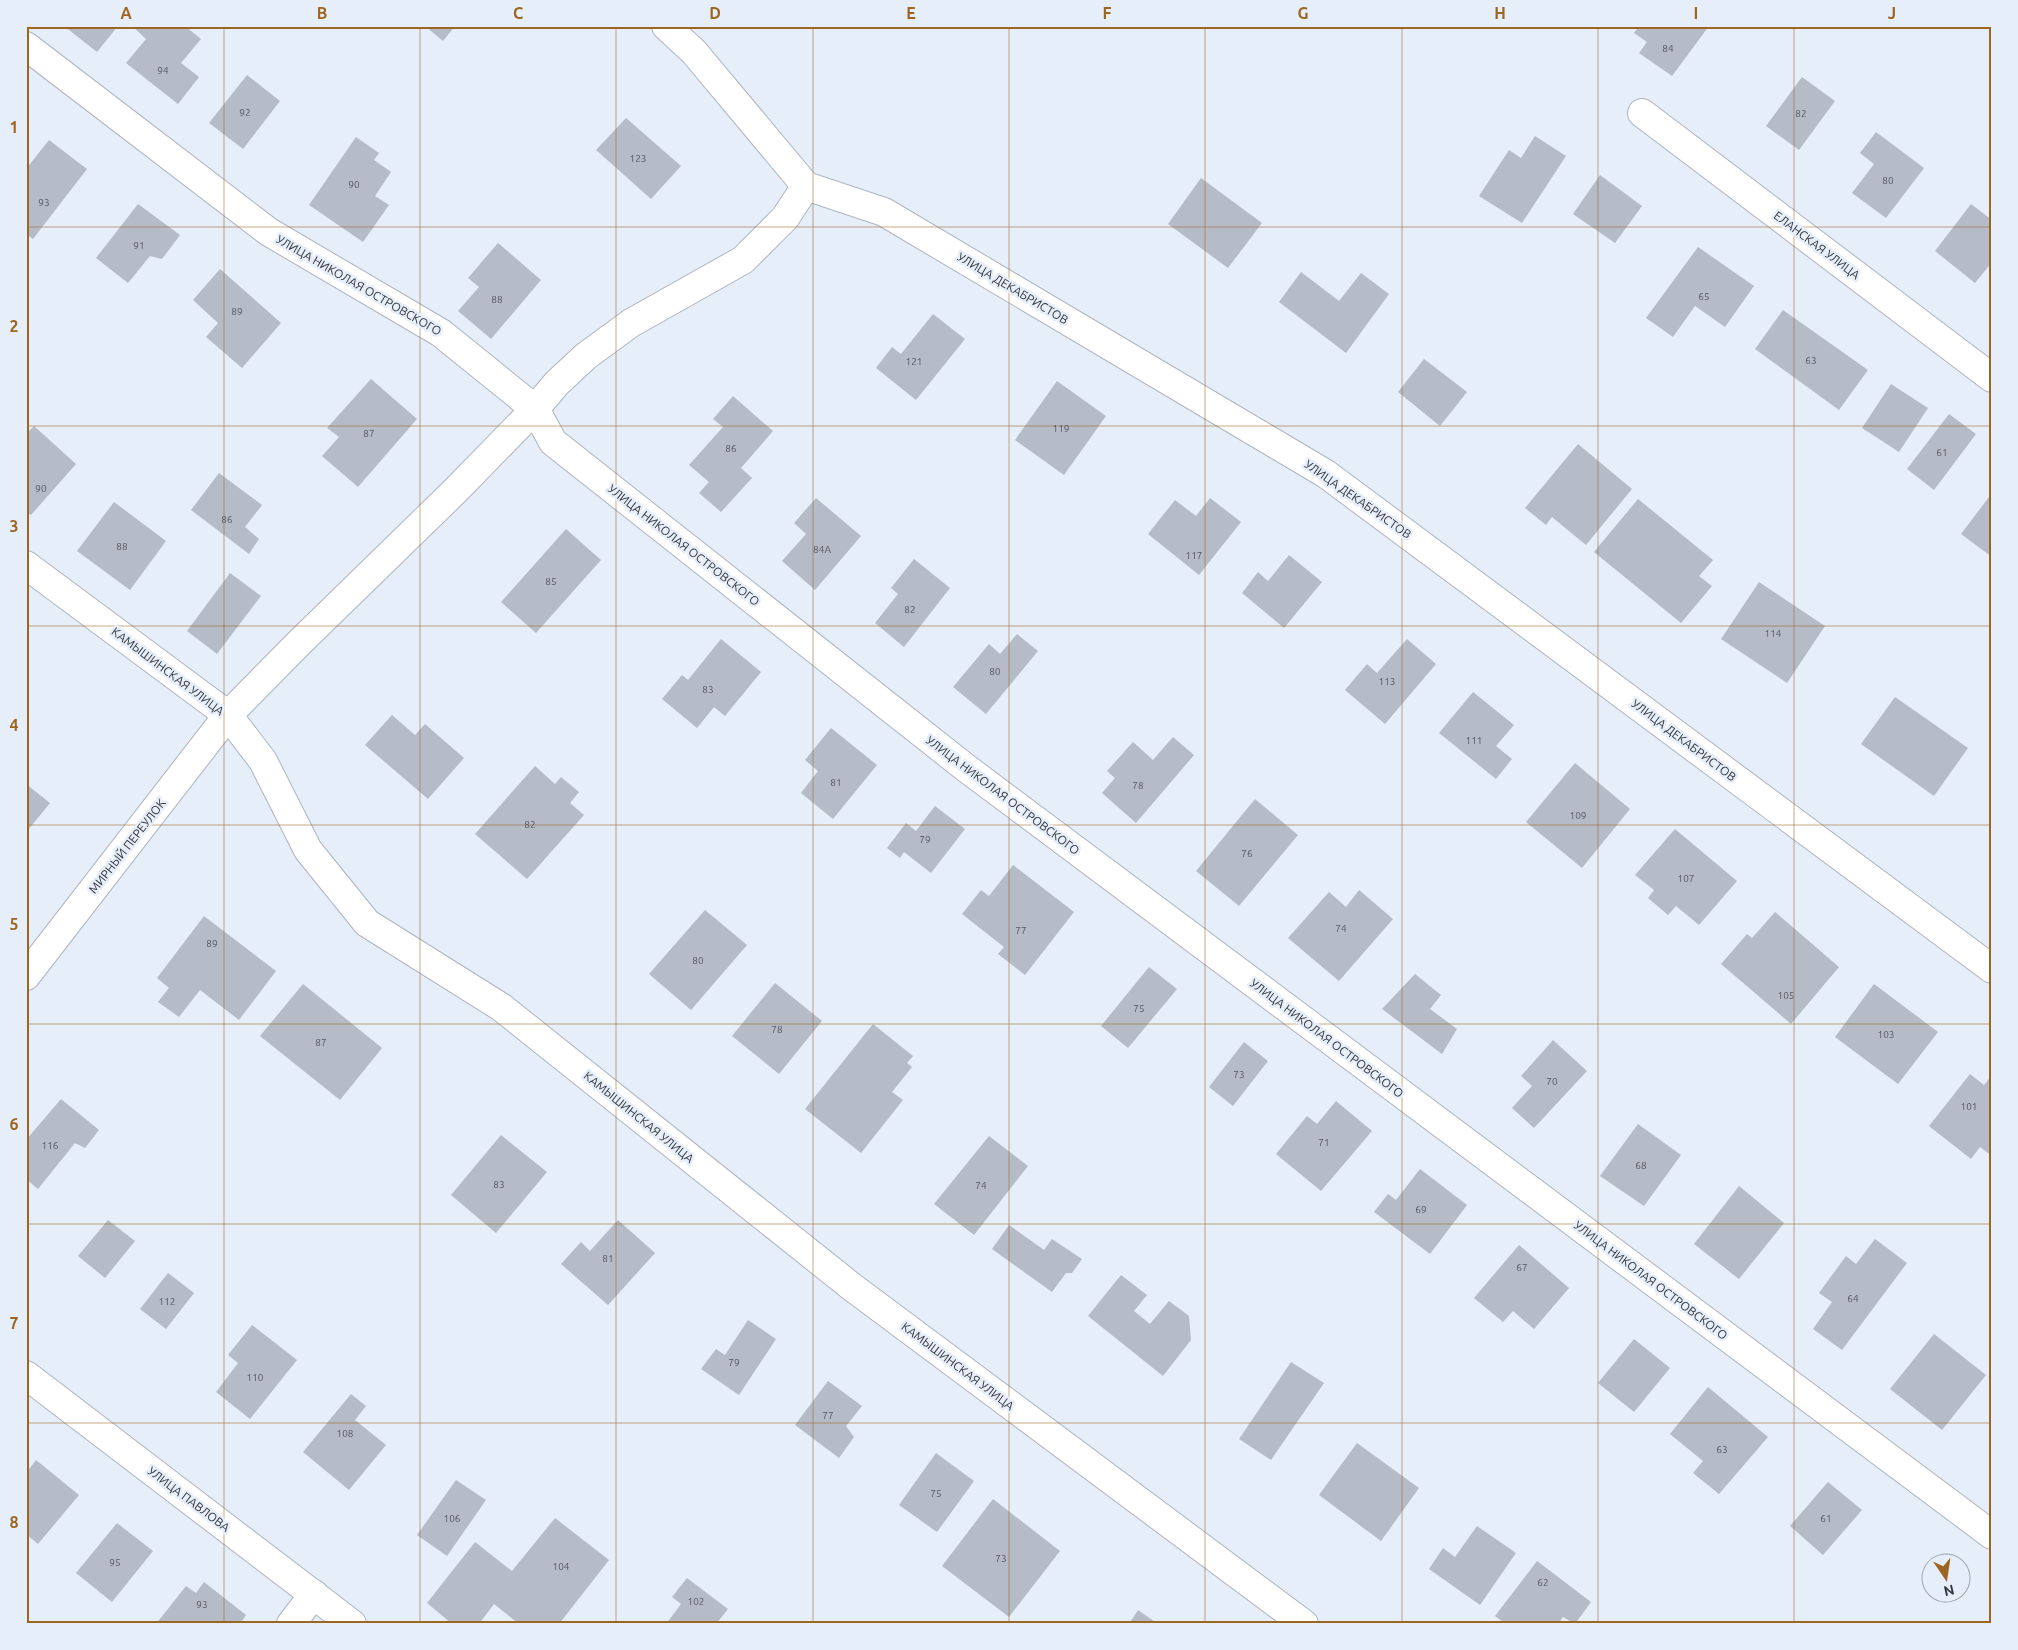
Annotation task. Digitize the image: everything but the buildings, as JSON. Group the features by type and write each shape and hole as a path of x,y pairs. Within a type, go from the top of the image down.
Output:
{"street":[{"path":"666,26 694,52 806,186"},
{"name":"УЛИЦА НИКОЛАЯ ОСТРОВСКОГО","path":"26,46 269,232 441,333 536,409 552,442 966,768 1992,1535"},
{"name":"ЕЛАНСКАЯ УЛИЦА","path":"1642,113 1992,378"},
{"name":"МИРНЫЙ ПЕРЕУЛОК","path":"26,976 228,715 298,644 455,491 536,409 564,376 586,356 631,323 743,260 785,218 806,186"},
{"name":"УЛИЦА ДЕКАБРИСТОВ","path":"806,186 884,212 1326,474 1992,969"},
{"name":"КАМЫШИНСКАЯ УЛИЦА","path":"26,565 228,715 263,761 308,850 367,923 501,1007 852,1286 1304,1624"},
{"name":"УЛИЦА ПАВЛОВА","path":"26,1375 352,1624"},
{"path":"291,1624 314,1594"}]}
